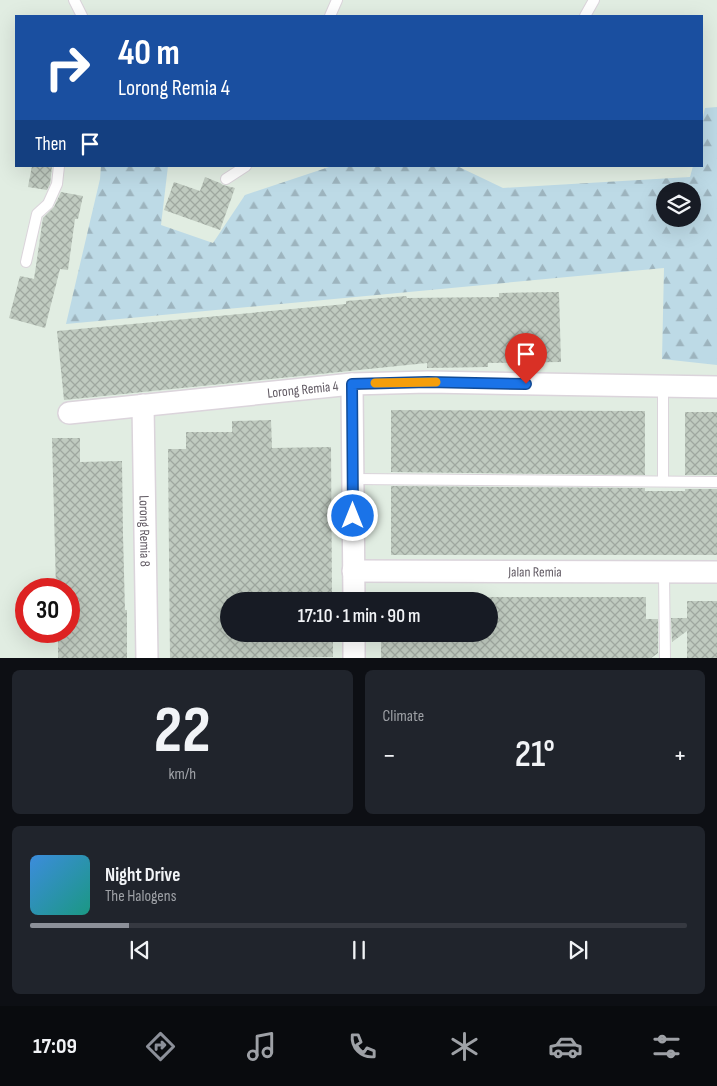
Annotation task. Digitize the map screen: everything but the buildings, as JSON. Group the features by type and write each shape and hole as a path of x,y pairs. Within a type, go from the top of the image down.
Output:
{"street":[{"name":"Lorong Remia 4","path":"69,413 352,384 428,382 717,386"},
{"path":"352,384 354,592"},
{"name":"Lorong Remia 8","path":"143,405 147,658"},
{"name":"Jalan Remia","path":"354,571 717,572"},
{"path":"354,642 354,658"}],"lane":[{"path":"74,0 82,15"},
{"path":"330,15 337,0"},
{"path":"586,15 594,0"},
{"path":"26,262 37,214 48,204 57,184 59,167"},
{"path":"226,179 244,167"},
{"path":"662,386 663,481"},
{"path":"353,479 717,482"},
{"path":"664,572 665,658"}],"green space":[{"path":"717,107 717,365 662,359 664,268 66,324 100,179 101,167 168,167 161,225 213,243 245,195 329,167 459,167 503,188 690,177 693,167 703,167 703,117 705,108"}],"slow traffic":[{"path":"375,383 436,382"}],"route":[{"path":"353,516 352,384 428,382 526,384"}]}
